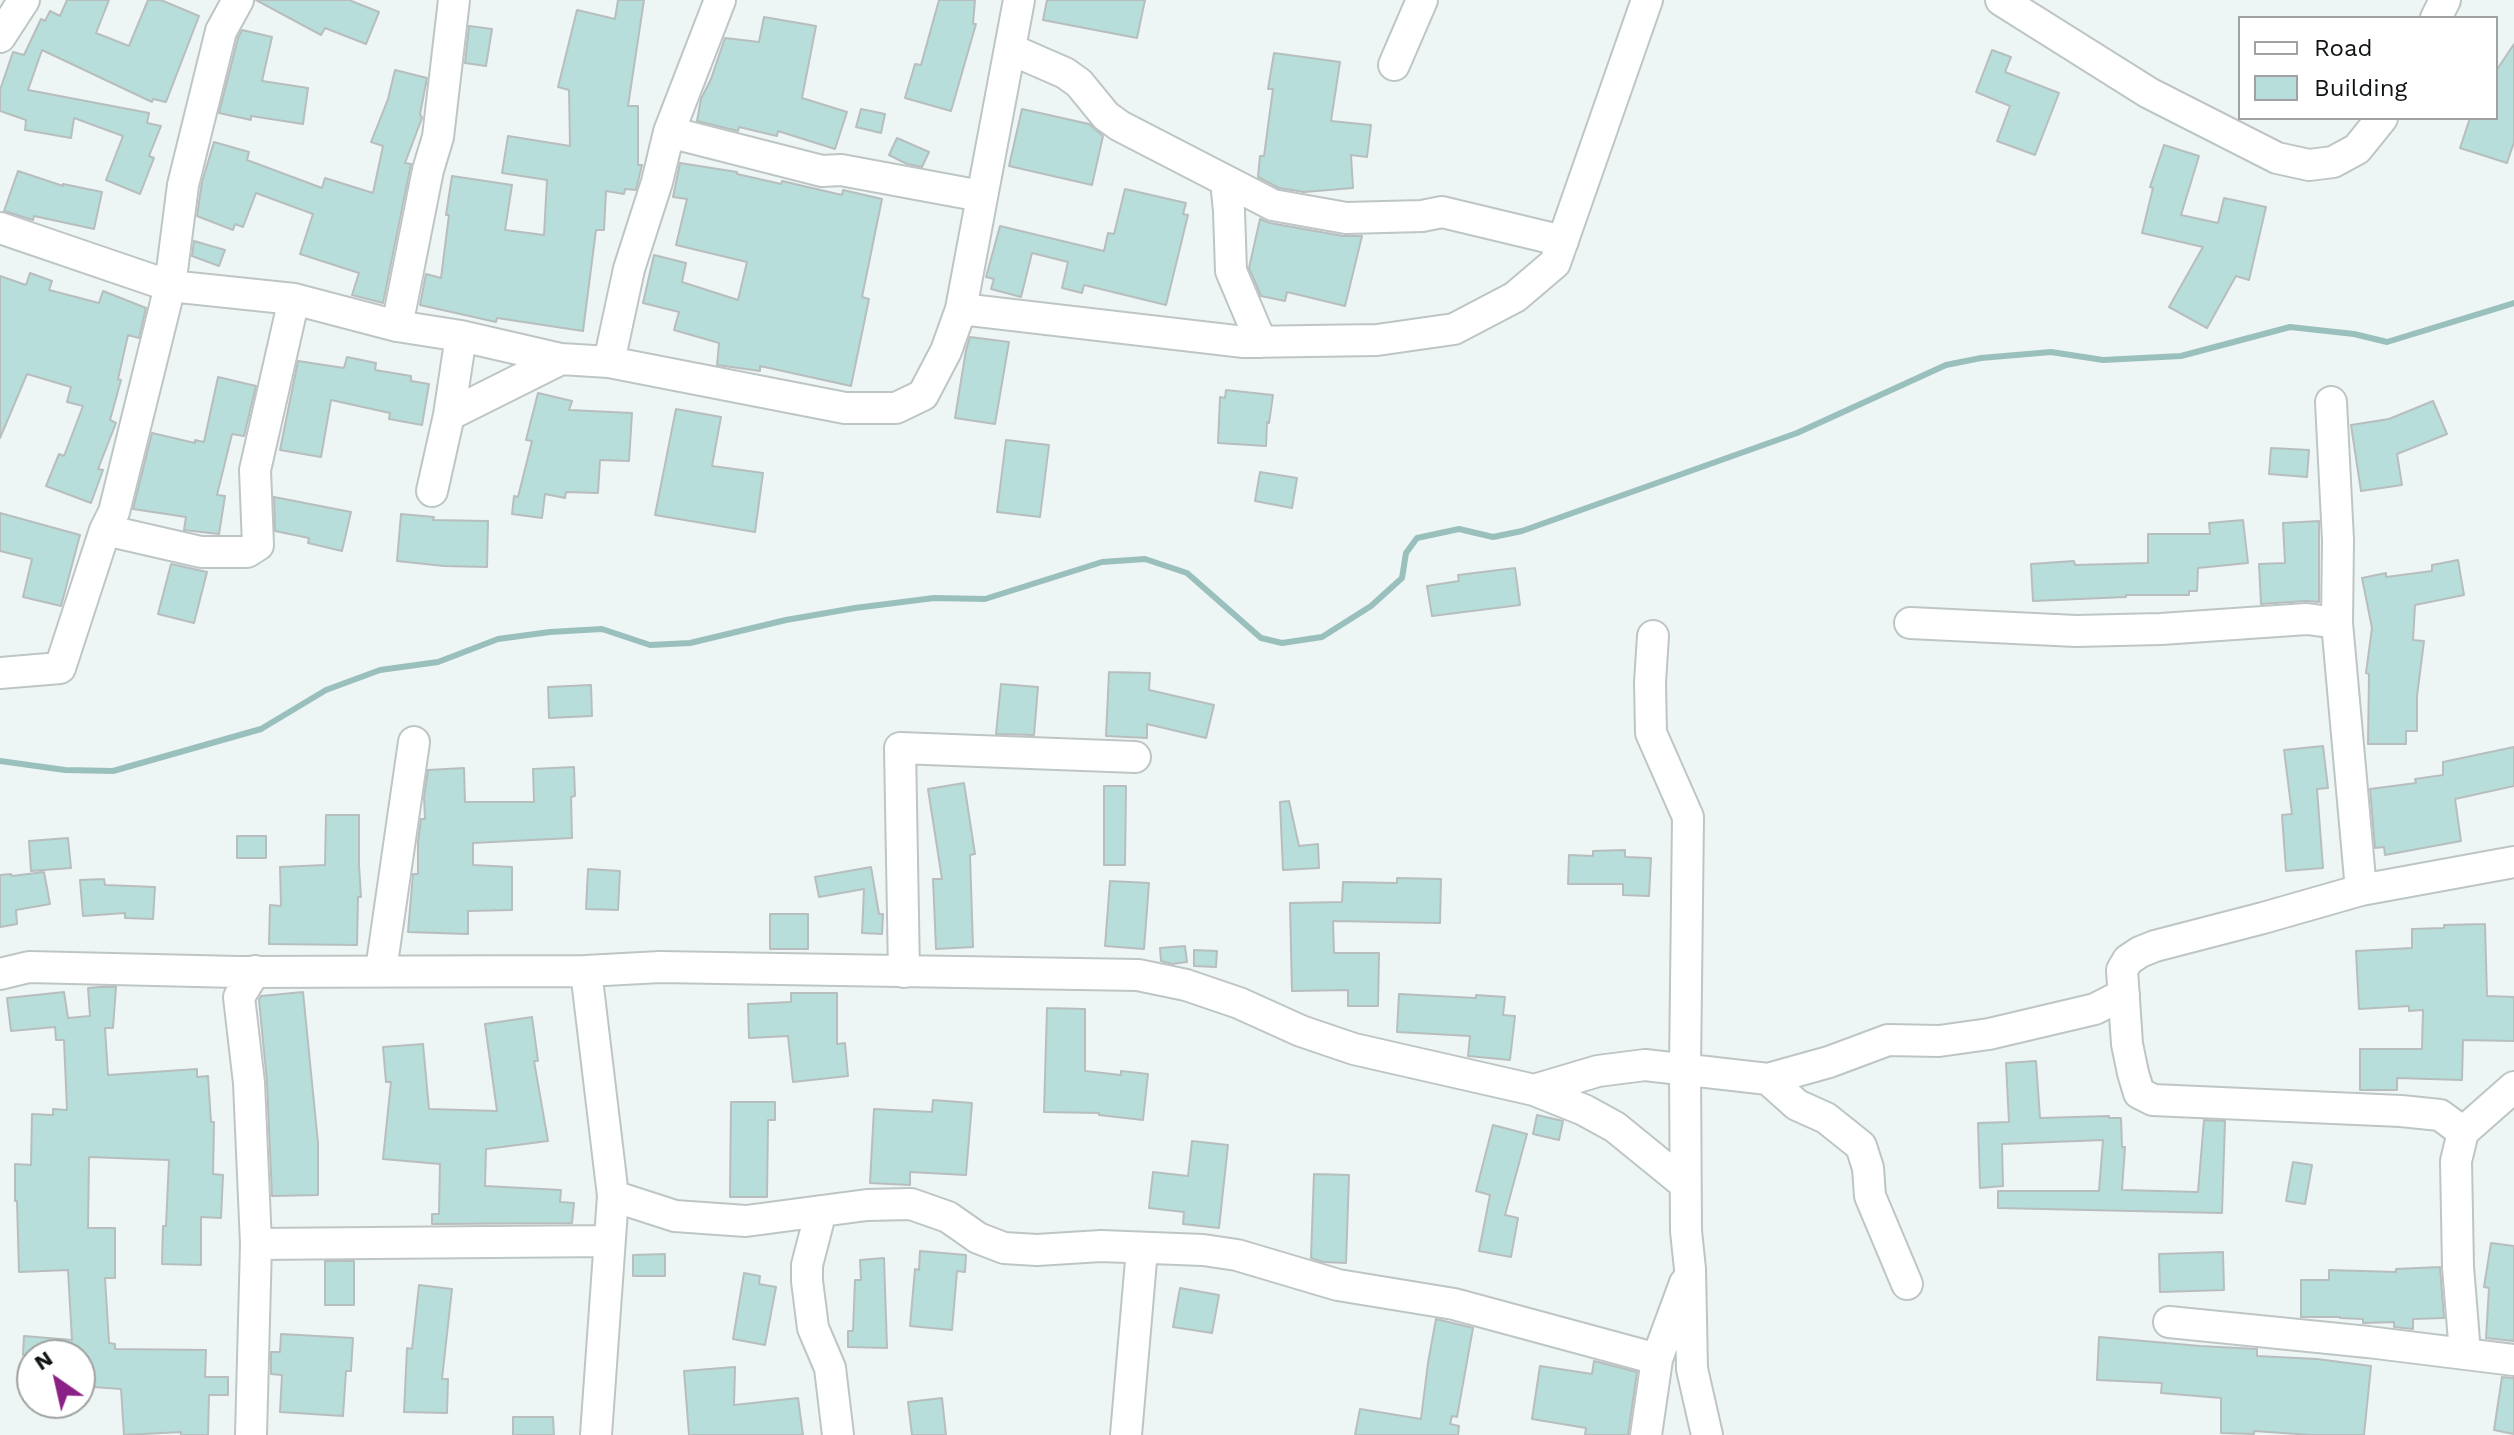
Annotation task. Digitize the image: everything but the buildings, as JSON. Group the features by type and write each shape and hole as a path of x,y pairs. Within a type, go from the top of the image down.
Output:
{"street":[{"path":"0,37 24,0"},
{"path":"0,673 60,668 105,530 114,512 170,286 183,185 221,31 238,0"},
{"path":"397,326 428,170 438,137 454,0"},
{"path":"609,362 629,269 657,182 669,132 720,0"},
{"path":"0,228 170,286 294,299 397,326 461,336 561,359 609,362 845,408 896,408 923,395 946,351 961,309 1019,0"},
{"path":"1394,65 1422,0"},
{"path":"961,309 1244,342 1377,340 1454,329 1515,297 1555,263 1647,0"},
{"path":"2001,0 2149,93 2277,158 2309,165 2333,162 2357,149 2380,120"},
{"path":"1010,49 1065,73 1079,83 1106,116 1120,126 1273,205 1346,218 1422,216 1442,212 1563,241"},
{"path":"669,132 822,171 841,170 981,196"},
{"path":"1226,181 1231,271 1261,342"},
{"path":"105,530 201,552 247,552 258,545 255,470 294,299"},
{"path":"432,491 449,415 461,336"},
{"path":"449,415 561,359"},
{"path":"2331,402 2338,540 2337,623 2361,890"},
{"path":"1910,623 2076,631 2161,629 2307,619 2337,623"},
{"path":"1653,636 1651,733 1688,817 1685,1184 1692,1369 1709,1434"},
{"path":"381,970 414,742"},
{"path":"904,972 900,748 1135,757"},
{"path":"2463,1132 2440,1115 2427,1113 2153,1100 2139,1093 2136,1083 2127,1044 2122,970 2128,960 2140,952 2361,890 2514,862"},
{"path":"0,974 29,967 586,971 660,967 1138,975 1186,985 1226,998 1301,1031 1354,1049 1534,1090 1584,1110 1615,1127 1685,1184"},
{"path":"251,1435 256,1244 249,1083 239,997 255,971"},
{"path":"586,971 613,1196 596,1435"},
{"path":"1534,1090 1598,1071 1645,1065 1768,1079 1829,1062 1888,1040 1939,1041 1989,1034 2095,1009 2124,994"},
{"path":"1768,1079 1797,1105 1826,1118 1861,1146 1868,1168 1870,1196 1907,1284"},
{"path":"2465,1353 2458,1267 2456,1161 2463,1132 2514,1087"},
{"path":"613,1196 675,1216 746,1221 867,1205 911,1204 948,1217 978,1238 1004,1248 1037,1250 1101,1246 1203,1250 1237,1255 1338,1285 1454,1304 1657,1359"},
{"path":"821,1211 807,1265 807,1281 813,1328 830,1368 838,1435"},
{"path":"256,1244 609,1241"},
{"path":"1126,1435 1142,1249"},
{"path":"1646,1435 1657,1359 1690,1269"},
{"path":"2169,1322 2514,1360"}],"waterway":[{"path":"0,761 65,770 113,771 261,729 326,690 380,670 438,662 498,639 602,629 650,645 690,643 786,620 855,608 934,598 985,599 1102,562 1145,559 1187,573 1261,638 1282,643 1322,637 1371,606 1402,578 1406,553 1417,538 1459,529 1493,537 1522,531 1797,433 1946,365 1981,358 2051,352 2103,360 2181,356 2290,327 2354,334 2387,342 2514,303"}]}
